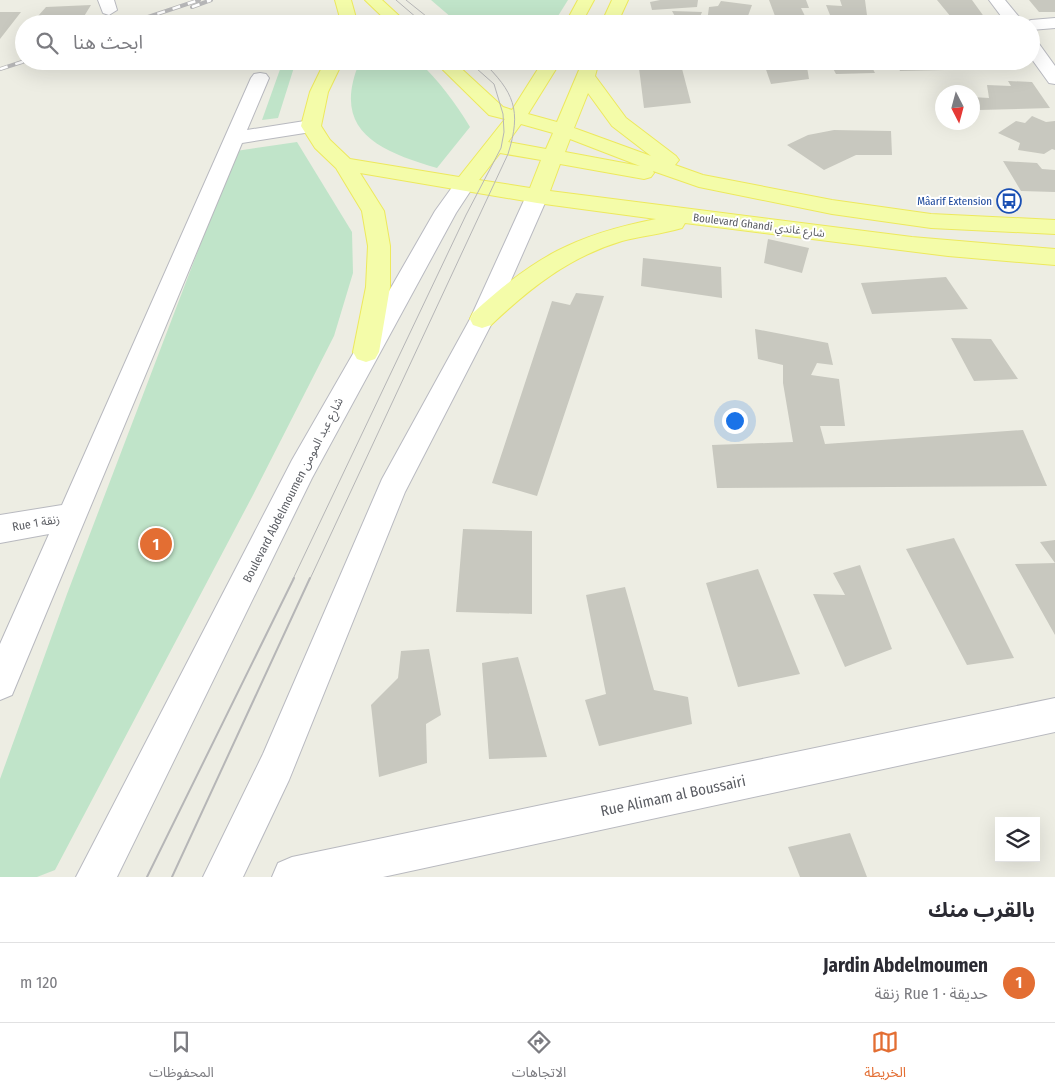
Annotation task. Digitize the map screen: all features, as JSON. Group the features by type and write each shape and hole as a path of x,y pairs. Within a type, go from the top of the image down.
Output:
{"main road":[{"path":"343,0 347,15"},
{"path":"373,0 390,15"},
{"path":"578,15 586,0"},
{"path":"613,15 620,0"},
{"path":"330,70 319,92 311,126 322,144 344,164 372,211 378,246 378,287 366,352"},
{"path":"453,70 496,111 563,130 698,181"},
{"name":"Boulevard Abdelmoumen شارع عبد المومن","path":"464,184 496,146 546,70"},
{"path":"537,196 589,70"},
{"path":"590,70 618,122 698,181"},
{"path":"496,146 553,155 602,166 698,181 832,207 931,221 1055,227"},
{"name":"Boulevard Ghandi شارع غاندي","path":"344,164 537,196 724,221 972,252 1055,257"},
{"path":"482,318 528,278 553,261 580,248 641,228 675,223 724,221"}],"street":[{"path":"997,0 1009,15"},
{"path":"1040,25 1055,24"},
{"path":"1040,58 1055,79"},
{"path":"0,683 236,138 260,78"},
{"path":"236,138 311,126"},
{"name":"Boulevard Abdelmoumen شارع عبد المومن","path":"96,877 302,469 446,211 464,184"},
{"path":"223,877 276,767 392,488 482,318 537,196"},
{"name":"Rue 1 زنقة","path":"0,529 71,516"},
{"name":"Rue Alimam al Boussairi","path":"292,877 1055,715"}],"green space":[{"path":"431,0 568,0 559,15 448,15"},
{"path":"280,70 293,70 278,118 262,120"},
{"path":"357,70 427,70 440,84 470,127 437,168 396,154 379,145 366,134 356,121 351,105 352,85"},
{"path":"297,142 352,232 353,273 334,336 253,495 55,870 37,877 0,877 0,779 67,594 236,151"}],"building":[{"path":"660,0 698,0 697,7 652,10 650,2"},
{"path":"769,0 806,0 809,8 801,8 804,15 775,15"},
{"path":"840,0 865,0 867,15 830,15 826,5 842,6"},
{"path":"937,0 972,0 983,15 949,15"},
{"path":"1029,0 1055,0 1055,12 1039,12"},
{"path":"721,1 752,5 748,15 708,15 709,7 718,6"},
{"path":"91,5 85,15 39,15 46,7"},
{"path":"672,11 702,12 701,15 674,15"},
{"path":"0,12 21,12 19,15 15,15 15,20 0,39"},
{"path":"639,70 682,70 691,103 644,108"},
{"path":"766,70 808,70 809,79 771,84"},
{"path":"834,70 874,70 875,73 836,74"},
{"path":"900,70 945,70 900,71"},
{"path":"1008,81 1032,82 1050,108 980,110 980,97 989,98 987,85 1011,86"},
{"path":"1032,116 1046,122 1055,121 1055,150 1052,149 1044,154 1018,150 1020,143 998,133 1016,121 1025,123"},
{"path":"834,130 891,131 892,155 856,155 824,170 787,145 808,135"},
{"path":"1003,161 1037,163 1042,169 1055,170 1055,192 1021,191"},
{"path":"768,239 809,248 802,273 764,263"},
{"path":"643,258 721,267 722,298 641,286"},
{"path":"946,277 968,309 872,314 861,283"},
{"path":"576,293 604,296 537,496 492,483 552,301 570,305"},
{"path":"755,329 828,343 833,365 817,363 811,375 839,379 845,426 820,426 825,444 1023,430 1047,486 717,488 712,445 793,442 783,383 783,365 758,359"},
{"path":"951,338 991,339 1018,379 974,381"},
{"path":"463,529 532,531 532,614 456,612"},
{"path":"954,538 1014,658 967,665 906,549"},
{"path":"1055,540 1055,563 1040,542"},
{"path":"1055,563 1055,635 1015,564"},
{"path":"860,565 892,649 845,667 813,594 845,595 833,573"},
{"path":"758,569 800,674 738,687 706,583"},
{"path":"625,587 654,690 688,697 692,724 599,746 585,700 606,694 586,595"},
{"path":"429,649 441,715 426,724 427,763 379,777 371,705 398,678 401,651"},
{"path":"518,657 547,757 489,759 482,663"},
{"path":"850,833 867,877 800,877 788,847"}],"tram line":[{"path":"396,0 414,15"},
{"path":"406,0 425,15"},
{"path":"293,579 466,215 501,148 504,132 503,114 494,84 478,70"},
{"path":"310,579 508,154 514,125 512,103 502,82 491,70"},
{"path":"147,877 294,578"},
{"path":"172,877 310,578"}],"railway":[{"path":"154,15 199,0"},
{"path":"192,7 211,0"},
{"path":"0,69 15,64"}],"place":[{"name":"Mâarif Extension","path":"1009,201"},
{"name":"Jardin Abdelmoumen","path":"156,544"}]}
